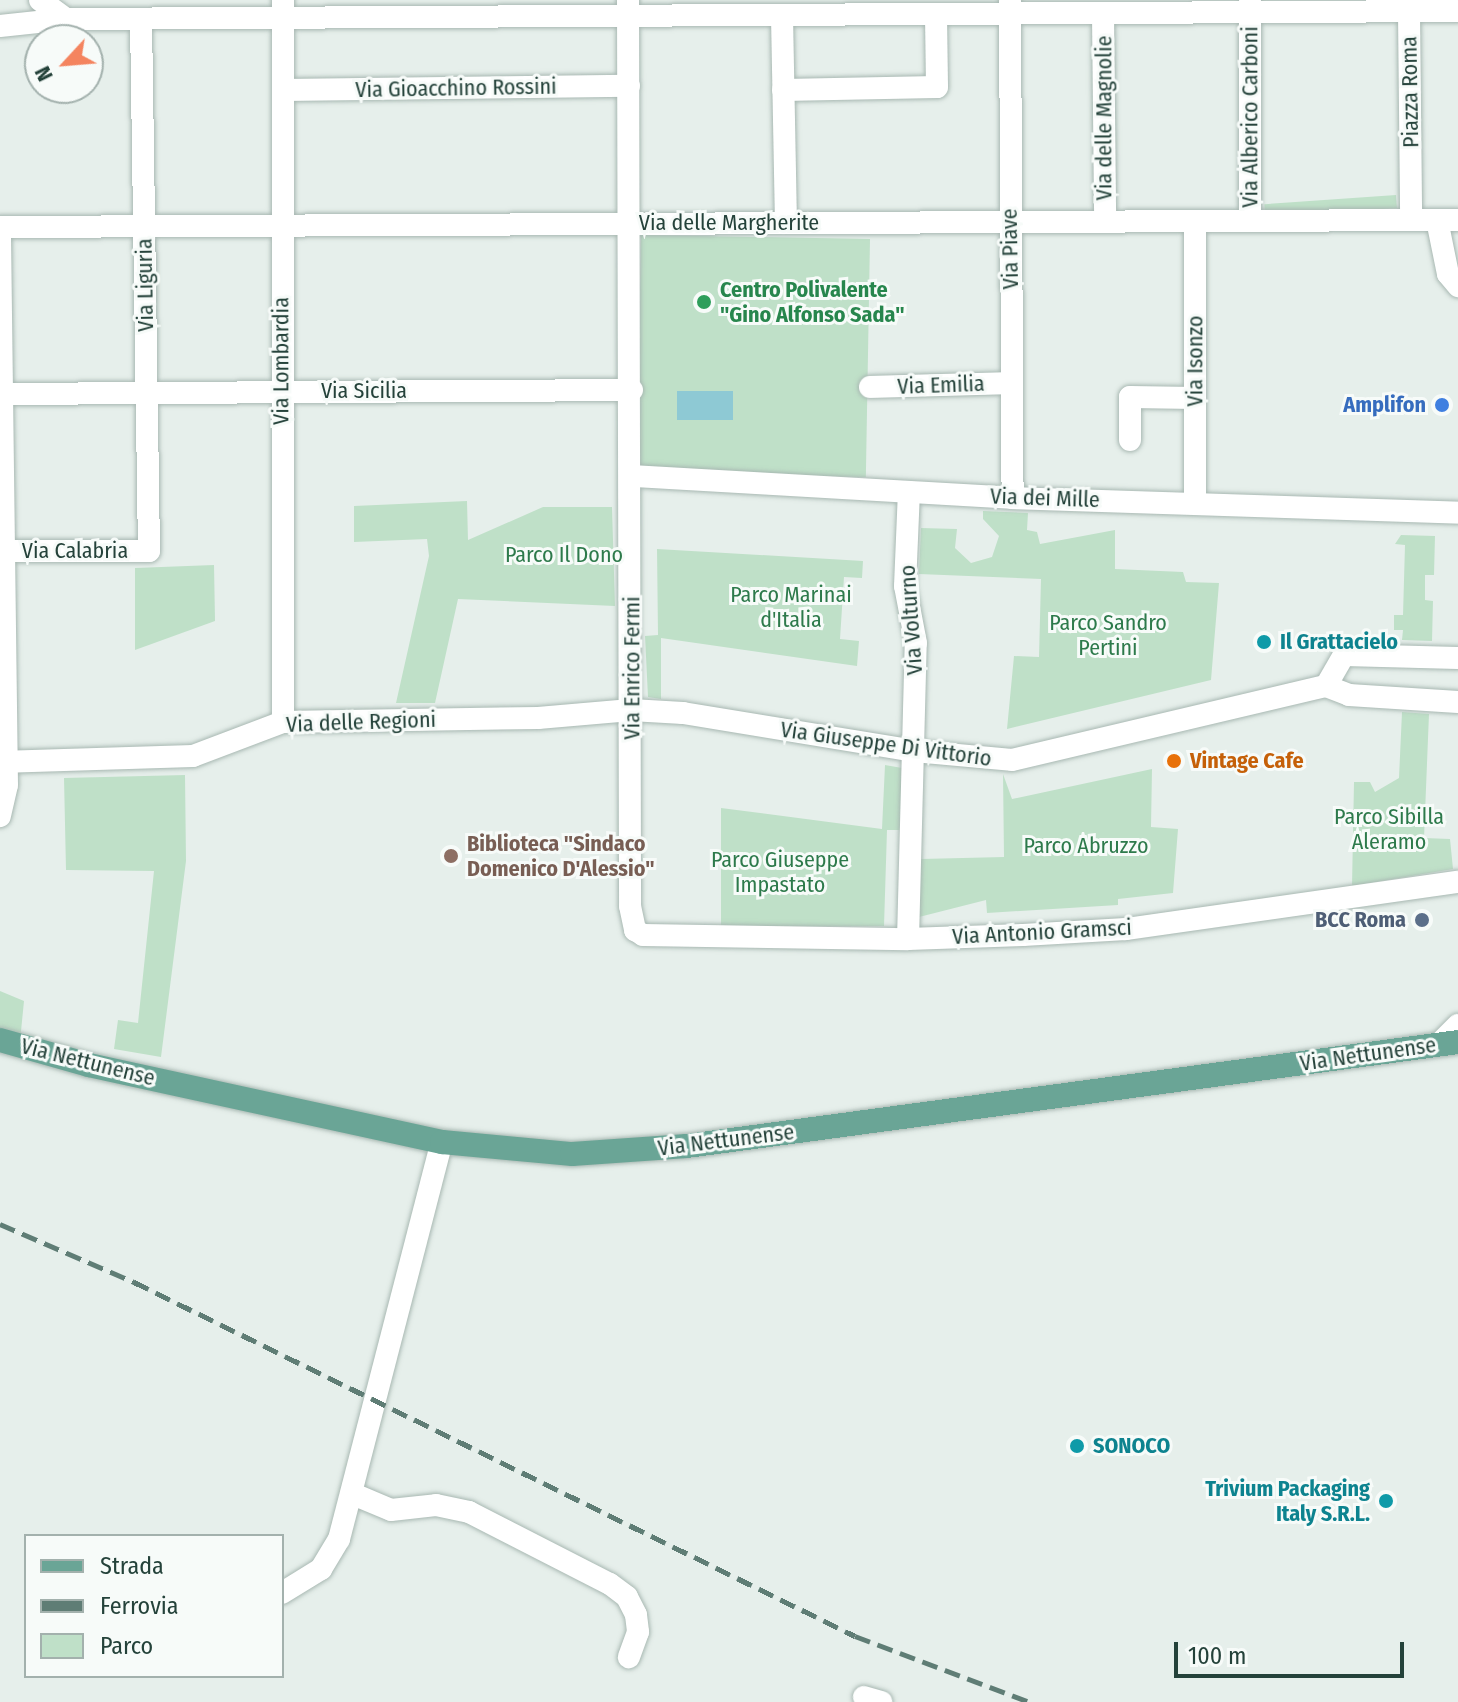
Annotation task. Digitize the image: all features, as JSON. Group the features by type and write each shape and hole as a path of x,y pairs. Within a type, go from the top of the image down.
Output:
{"main road":[{"name":"Via Nettunense","path":"0,1040 89,1065 442,1142 545,1153 673,1148 1449,1043"}],"street":[{"path":"40,0 66,19"},
{"path":"0,26 66,19 141,19 283,9 628,8 782,16 807,8 936,15 1010,7 1103,14 1250,7 1409,13"},
{"name":"Via Piave","path":"1010,7 1013,498"},
{"name":"Via Alberico Carboni","path":"1250,7 1250,220"},
{"name":"Via Enrico Fermi","path":"628,8 633,476 630,920"},
{"name":"Via Lombardia","path":"283,9 283,722"},
{"name":"Piazza Roma","path":"1411,220 1409,13 1458,11"},
{"name":"Via delle Magnolie","path":"1103,14 1105,221"},
{"path":"783,90 937,87 936,15"},
{"path":"782,16 786,223"},
{"name":"Via Liguria","path":"141,19 149,551"},
{"name":"Via Gioacchino Rossini","path":"283,90 629,86"},
{"path":"1447,220 1448,274 1458,286"},
{"name":"Via delle Margherite","path":"0,227 1447,220"},
{"name":"Via Isonzo","path":"1195,221 1195,502"},
{"path":"0,236 4,762 0,816"},
{"name":"Via Emilia","path":"870,387 1012,383"},
{"name":"Via Sicilia","path":"1,394 632,390"},
{"path":"1130,440 1130,397 1195,398"},
{"name":"Via dei Mille","path":"633,476 1013,498 1458,513"},
{"name":"Via Volturno","path":"908,939 916,643 905,586 909,492"},
{"name":"Via Calabria","path":"2,551 149,551"},
{"path":"1326,686 1344,655 1458,658"},
{"name":"Via Giuseppe Di Vittorio","path":"631,710 683,713 914,751 1028,758 1326,686 1349,695 1458,702"},
{"name":"Via delle Regioni","path":"4,762 193,756 283,722 538,718 631,710"},
{"name":"Via Antonio Gramsci","path":"630,920 643,935 908,939 1126,929 1458,882"},
{"path":"1449,1043 1458,1025"},
{"path":"284,1592 309,1581 329,1560 353,1494 442,1142"},
{"path":"353,1494 386,1509 436,1505 462,1510 610,1584 627,1597 636,1615 638,1632 629,1657"}],"green space":[{"path":"1396,195 1397,208 1265,217 1264,204"},
{"path":"641,235 870,239 866,477 637,473"},
{"name":"Parco Il Dono","path":"467,501 468,540 543,507 612,507 615,606 458,599 435,703 396,703 429,556 427,539 354,542 354,506"},
{"name":"Parco Sandro Pertini","path":"983,511 1028,513 1027,530 1037,532 1040,544 1115,530 1115,569 1183,572 1186,582 1219,583 1211,680 1007,729 1014,656 1039,657 1041,579 919,574 921,528 957,529 955,548 971,563 992,557 999,536 983,519"},
{"path":"1401,535 1435,536 1434,575 1425,575 1425,600 1433,601 1432,641 1402,640 1403,630 1394,630 1394,615 1403,615 1405,545 1395,544"},
{"name":"Parco Marinai d'Italia","path":"657,549 863,561 862,578 844,577 840,639 859,641 857,666 661,638 661,699 648,697 645,636 658,635"},
{"path":"214,565 215,621 135,650 135,568"},
{"name":"Parco Sibilla Aleramo","path":"1402,712 1429,714 1424,838 1450,839 1453,869 1352,886 1354,782 1370,782 1375,792 1399,778"},
{"name":"Parco Giuseppe Impastato","path":"885,765 902,768 900,830 887,830 884,926 721,927 721,808 882,829"},
{"name":"Parco Abruzzo","path":"1152,769 1151,827 1178,829 1173,893 1118,899 1118,905 987,913 986,900 919,917 921,859 1004,857 1003,774 1012,799"},
{"path":"185,775 186,861 161,1057 114,1049 118,1020 138,1023 154,871 66,870 64,778"},
{"path":"0,991 24,1001 20,1041 0,1034"}],"water":[{"path":"677,391 733,391 733,420 677,420"}],"railway":[{"path":"0,1224 134,1282 855,1636 1030,1702"}],"place":[{"name":"Centro Polivalente \"Gino Alfonso Sada\"","path":"704,302"},
{"name":"Amplifon","path":"1442,405"},
{"name":"Il Grattacielo","path":"1264,642"},
{"name":"Vintage Cafe","path":"1174,761"},
{"name":"Biblioteca \"Sindaco Domenico D'Alessio\"","path":"451,856"},
{"name":"BCC Roma","path":"1422,920"},
{"name":"SONOCO","path":"1077,1446"},
{"name":"Trivium Packaging Italy S.R.L.","path":"1386,1501"}]}
